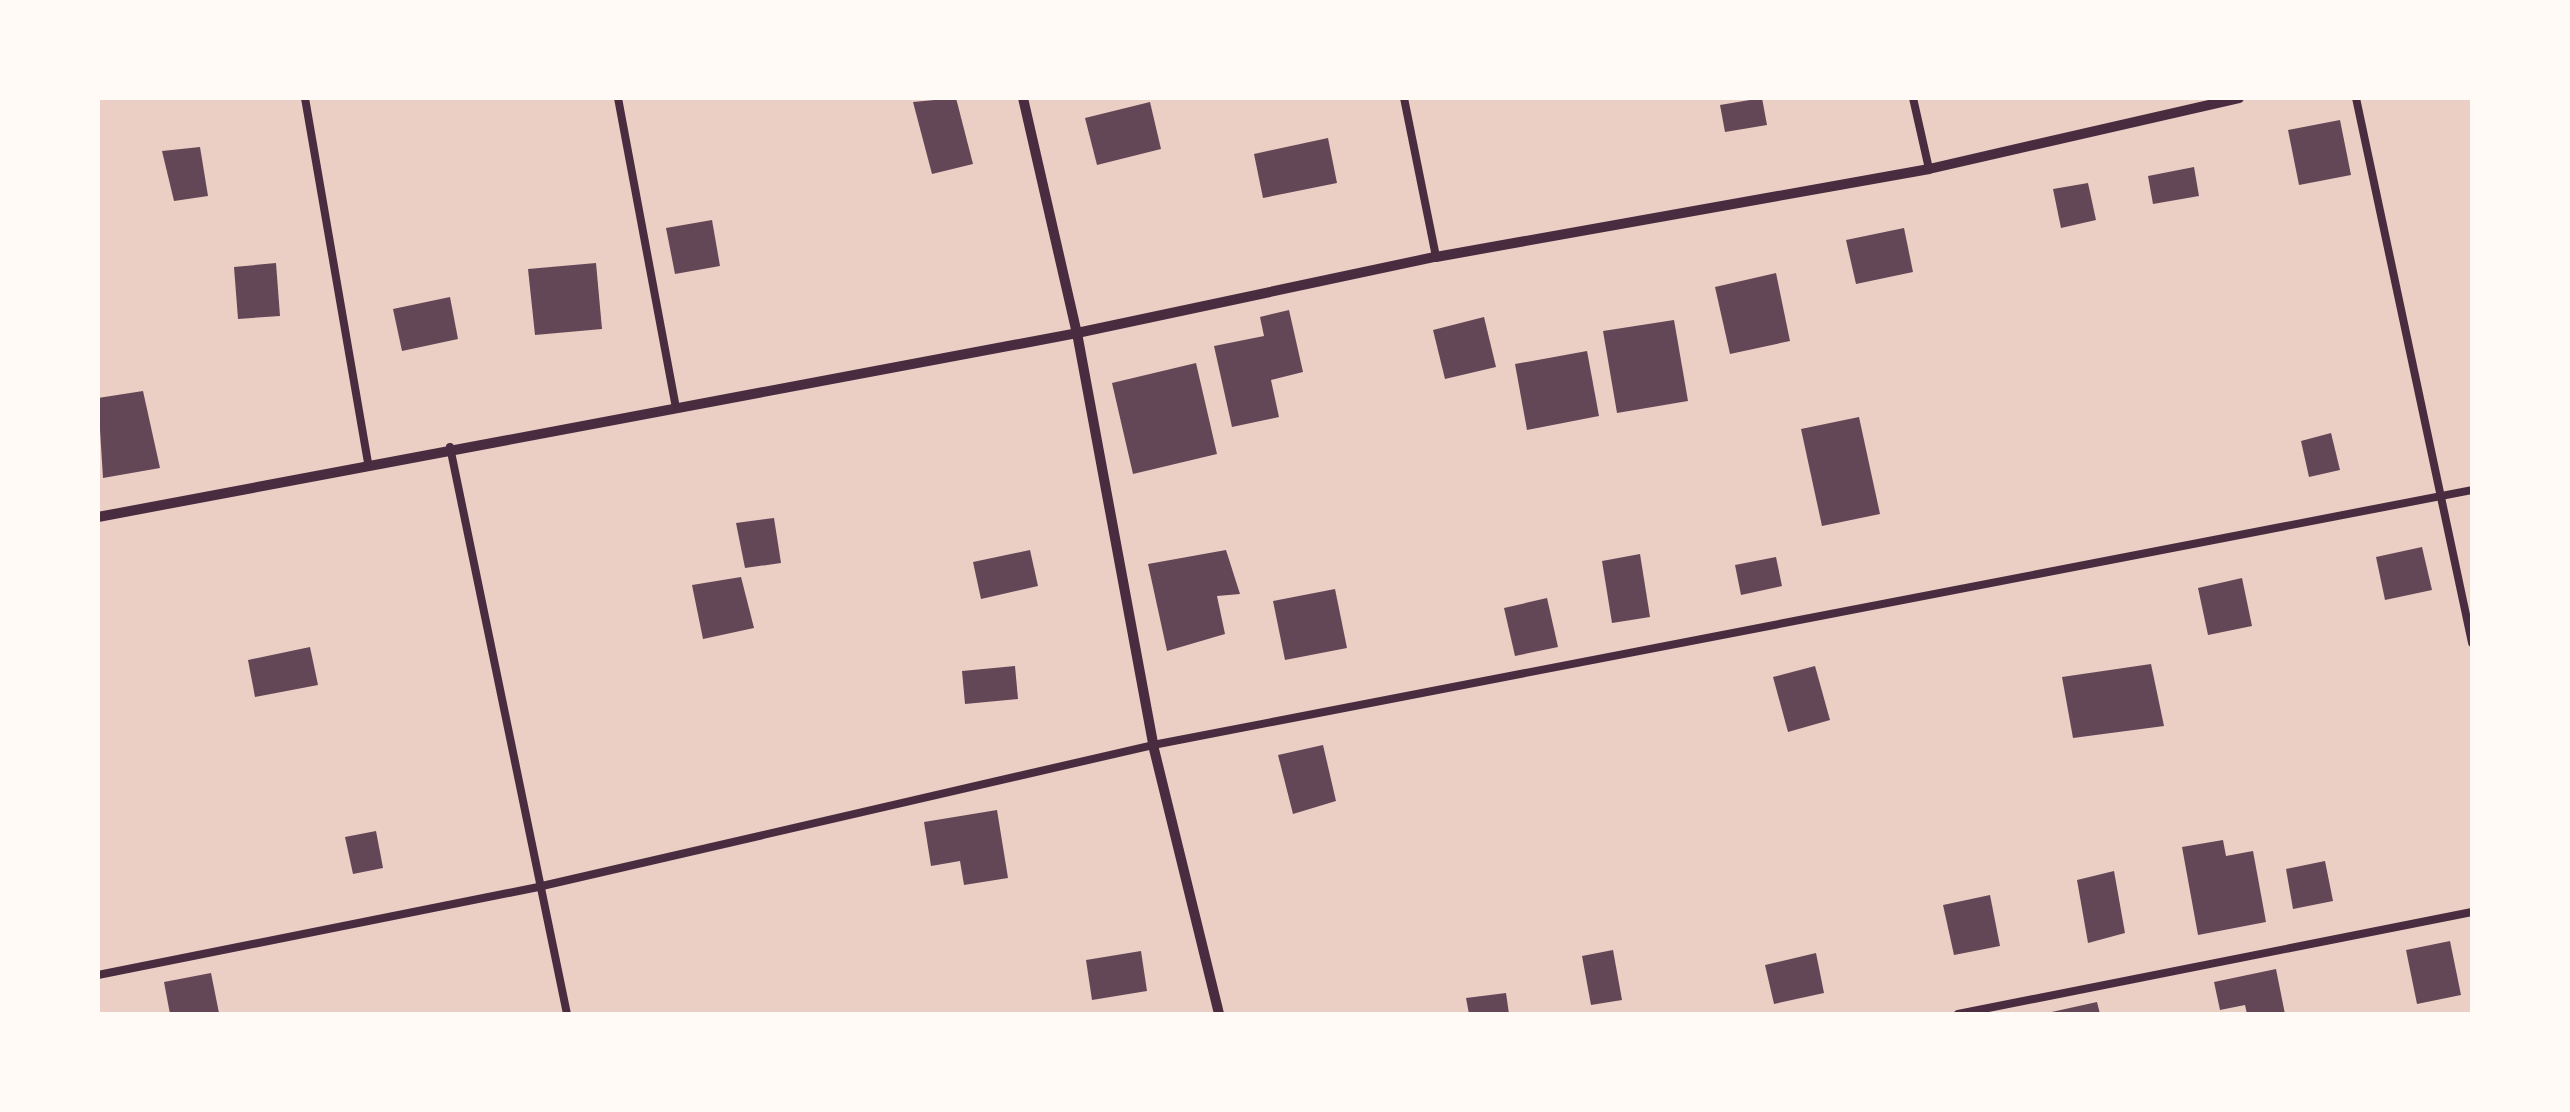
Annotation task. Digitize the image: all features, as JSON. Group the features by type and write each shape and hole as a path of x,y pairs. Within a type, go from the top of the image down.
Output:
{"street":[{"path":"1023,98 1078,333 1153,745 1219,1014"},
{"path":"98,518 675,404 1078,333 1436,257 1929,168 2239,98"}],"lane":[{"path":"305,98 368,464"},
{"path":"618,98 675,404"},
{"path":"1404,98 1436,257"},
{"path":"1912,98 1929,168"},
{"path":"2356,98 2436,497 2472,643"},
{"path":"450,447 568,1014"},
{"path":"98,975 542,886 1153,745 2472,490"},
{"path":"1958,1014 2472,912"}],"shaded area":[{"path":"98,98 2472,98 2472,1014 98,1014"}],"building":[{"path":"956,98 973,164 932,174 913,102"},
{"path":"1762,98 1767,125 1725,132 1720,105"},
{"path":"1150,102 1161,149 1097,165 1085,118"},
{"path":"2340,120 2351,175 2299,185 2288,130"},
{"path":"1328,138 1337,183 1263,198 1254,154"},
{"path":"200,147 208,196 174,201 162,151"},
{"path":"2194,167 2199,196 2153,204 2148,176"},
{"path":"2088,183 2096,220 2061,228 2053,189"},
{"path":"712,220 720,266 675,274 666,228"},
{"path":"1904,228 1913,272 1856,284 1846,240"},
{"path":"276,263 280,316 238,319 234,267"},
{"path":"596,263 602,329 535,335 528,269"},
{"path":"1776,273 1790,341 1730,354 1715,287"},
{"path":"450,297 458,339 402,351 393,309"},
{"path":"1289,310 1303,372 1271,380 1279,417 1232,427 1214,346 1264,336 1260,317"},
{"path":"1484,317 1496,367 1445,379 1433,330"},
{"path":"1674,320 1688,401 1617,413 1603,331"},
{"path":"1587,351 1599,416 1527,430 1515,364"},
{"path":"1196,363 1217,454 1133,474 1112,383"},
{"path":"143,391 160,468 103,478 98,398"},
{"path":"1859,417 1880,514 1822,526 1801,429"},
{"path":"2331,433 2340,470 2309,477 2301,441"},
{"path":"774,518 781,563 745,568 736,523"},
{"path":"2422,547 2432,590 2385,600 2376,557"},
{"path":"1030,550 1038,586 981,599 973,562"},
{"path":"1226,550 1240,594 1217,596 1225,634 1167,651 1148,564"},
{"path":"1640,554 1650,617 1612,623 1602,561"},
{"path":"1776,557 1782,586 1741,595 1735,565"},
{"path":"741,577 754,628 703,639 692,585"},
{"path":"2242,578 2252,626 2208,635 2198,588"},
{"path":"1335,589 1347,648 1285,660 1273,601"},
{"path":"1547,598 1558,647 1515,656 1504,608"},
{"path":"310,647 318,685 255,697 248,660"},
{"path":"2151,664 2164,726 2073,738 2062,677"},
{"path":"1015,666 1018,699 965,704 962,671"},
{"path":"1815,666 1830,720 1788,732 1773,677"},
{"path":"1323,745 1336,801 1293,814 1278,755"},
{"path":"997,810 1008,878 964,885 960,861 931,866 924,822"},
{"path":"376,831 383,868 353,874 345,837"},
{"path":"2223,840 2226,856 2253,851 2266,922 2198,935 2182,847"},
{"path":"2325,861 2333,901 2293,909 2286,869"},
{"path":"2114,871 2125,933 2088,943 2077,880"},
{"path":"1990,895 2000,946 1954,955 1943,905"},
{"path":"2450,941 2461,995 2417,1004 2406,950"},
{"path":"1613,950 1622,1000 1591,1005 1582,956"},
{"path":"1141,951 1147,991 1092,1000 1086,960"},
{"path":"1816,953 1824,993 1774,1004 1765,965"},
{"path":"2276,969 2285,1014 2247,1014 2245,1005 2220,1010 2214,982"},
{"path":"211,973 219,1013 170,1014 164,982"},
{"path":"1506,993 1509,1014 1469,1014 1466,998"},
{"path":"2097,1002 2100,1014 2047,1014 2047,1013"}]}
